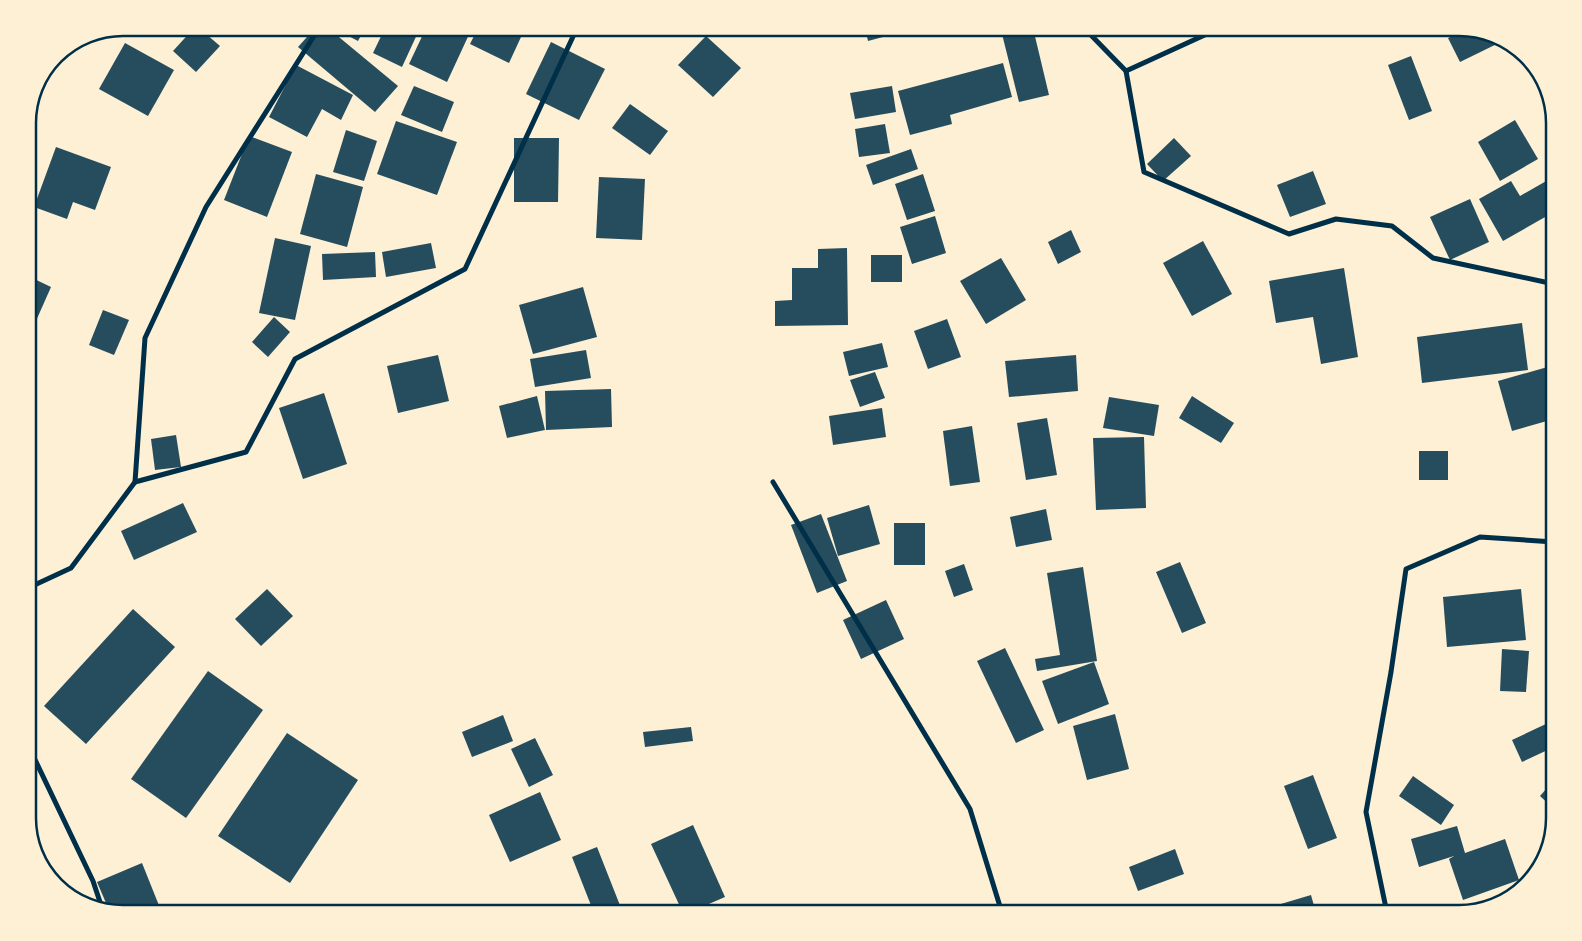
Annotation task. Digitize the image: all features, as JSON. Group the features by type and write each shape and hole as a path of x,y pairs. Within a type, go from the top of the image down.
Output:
{"street":[{"path":"36,584 71,568 135,482 145,338 206,207 314,36"},
{"path":"135,482 246,452 295,359 465,269 573,36"},
{"path":"1092,36 1126,71 1144,172 1289,234 1336,219 1392,226 1433,258 1546,282"},
{"path":"1126,71 1203,36"},
{"path":"772,482 970,809 999,905"},
{"path":"1385,905 1366,812 1391,672 1406,569 1480,537 1546,541"},
{"path":"36,762 93,881 100,902"}],"building":[{"path":"187,36 208,36 220,46 196,72 173,51"},
{"path":"308,36 338,36 398,86 375,112 298,47"},
{"path":"348,36 361,36 358,41"},
{"path":"381,36 416,36 402,67 373,53"},
{"path":"422,36 468,36 447,82 409,64"},
{"path":"474,36 521,37 509,63 470,44"},
{"path":"706,36 741,68 713,97 678,65"},
{"path":"867,36 887,36 868,41"},
{"path":"1002,36 1035,36 1049,95 1019,102"},
{"path":"1453,36 1470,37 1495,45 1460,62 1448,38"},
{"path":"551,42 605,69 579,120 526,94"},
{"path":"125,43 174,70 148,116 99,89"},
{"path":"1411,56 1432,111 1409,120 1388,65"},
{"path":"1003,63 1012,97 950,115 952,124 910,135 898,91"},
{"path":"296,65 353,95 341,120 322,109 307,137 269,117"},
{"path":"414,86 454,102 442,132 401,115"},
{"path":"892,86 896,112 855,119 850,93"},
{"path":"630,104 668,131 650,155 612,128"},
{"path":"1515,120 1538,159 1500,181 1478,142"},
{"path":"396,121 457,142 437,195 377,174"},
{"path":"885,124 890,153 859,157 855,129"},
{"path":"346,130 377,141 364,181 333,172"},
{"path":"249,136 292,152 267,217 224,200"},
{"path":"514,138 559,138 558,202 514,202"},
{"path":"1174,138 1191,156 1163,181 1147,164"},
{"path":"56,147 111,167 95,210 73,202 67,219 36,208 36,202"},
{"path":"911,149 918,169 873,185 866,165"},
{"path":"1313,171 1326,204 1290,217 1277,185"},
{"path":"316,174 363,187 347,247 300,234"},
{"path":"923,174 935,211 907,220 895,184"},
{"path":"599,177 645,179 642,240 596,238"},
{"path":"1511,181 1520,196 1546,181 1546,217 1503,241 1479,199"},
{"path":"1470,199 1489,242 1450,260 1430,217"},
{"path":"935,216 946,253 912,264 900,227"},
{"path":"1071,230 1081,252 1058,264 1048,242"},
{"path":"275,238 311,246 295,320 259,313"},
{"path":"1203,241 1232,294 1192,316 1163,263"},
{"path":"431,243 436,268 386,277 382,252"},
{"path":"847,248 848,325 775,326 775,301 792,300 792,268 818,268 818,249"},
{"path":"375,252 376,277 323,280 322,254"},
{"path":"871,255 902,255 902,282 871,282"},
{"path":"1001,258 1026,300 986,324 960,281"},
{"path":"1344,268 1358,357 1321,364 1313,317 1276,323 1269,281"},
{"path":"36,280 51,287 36,321"},
{"path":"583,287 597,337 533,354 519,305"},
{"path":"103,310 129,320 114,355 89,345"},
{"path":"274,317 290,332 268,357 252,342"},
{"path":"947,319 961,357 928,369 914,331"},
{"path":"1522,323 1528,370 1422,383 1417,337"},
{"path":"882,343 888,367 849,376 843,352"},
{"path":"586,350 591,378 535,387 530,359"},
{"path":"438,355 449,401 398,413 387,366"},
{"path":"1076,355 1078,391 1009,397 1005,361"},
{"path":"1546,367 1546,421 1512,431 1498,381"},
{"path":"875,372 885,398 860,407 850,380"},
{"path":"611,389 612,427 546,430 545,391"},
{"path":"324,393 347,464 303,479 279,408"},
{"path":"537,396 545,430 507,438 499,406"},
{"path":"1192,396 1234,423 1221,443 1179,418"},
{"path":"1109,397 1159,405 1154,436 1103,428"},
{"path":"882,408 886,437 833,445 829,416"},
{"path":"1047,418 1057,475 1026,480 1017,423"},
{"path":"972,426 980,482 950,486 943,431"},
{"path":"176,435 181,467 155,470 151,439"},
{"path":"1144,437 1146,508 1096,510 1093,438"},
{"path":"1419,451 1448,451 1448,480 1419,480"},
{"path":"183,503 197,532 134,560 121,531"},
{"path":"869,505 880,544 838,556 827,518"},
{"path":"1046,509 1052,540 1016,547 1010,517"},
{"path":"821,514 847,581 817,593 791,525"},
{"path":"894,523 925,523 925,565 894,565"},
{"path":"1180,562 1206,623 1182,633 1156,572"},
{"path":"964,564 973,590 954,597 945,571"},
{"path":"1083,567 1097,661 1037,671 1035,659 1060,655 1047,573"},
{"path":"267,589 293,616 261,646 235,619"},
{"path":"1521,589 1526,640 1447,647 1443,597"},
{"path":"886,600 904,639 861,659 843,620"},
{"path":"133,609 175,647 86,744 44,706"},
{"path":"1005,648 1044,730 1016,743 977,661"},
{"path":"1502,649 1529,651 1526,692 1500,691"},
{"path":"1094,662 1109,704 1058,724 1042,681"},
{"path":"208,671 263,710 186,818 131,779"},
{"path":"1115,714 1129,769 1087,780 1073,726"},
{"path":"503,715 513,741 472,757 462,732"},
{"path":"1546,724 1546,751 1522,762 1512,740"},
{"path":"691,727 693,741 645,747 643,732"},
{"path":"287,733 358,780 290,883 218,836"},
{"path":"535,738 553,775 529,787 511,749"},
{"path":"1313,775 1337,838 1308,849 1284,786"},
{"path":"1413,776 1454,805 1441,825 1399,796"},
{"path":"1546,789 1546,802 1540,796"},
{"path":"540,792 561,840 510,862 489,815"},
{"path":"693,825 725,897 706,905 679,905 651,844"},
{"path":"1457,826 1465,853 1505,839 1519,880 1463,900 1449,859 1454,856 1419,867 1411,839"},
{"path":"597,847 620,905 591,905 572,857"},
{"path":"1175,849 1184,874 1138,891 1129,867"},
{"path":"142,863 159,905 106,903 97,882"},
{"path":"1311,895 1314,905 1277,905"}]}
